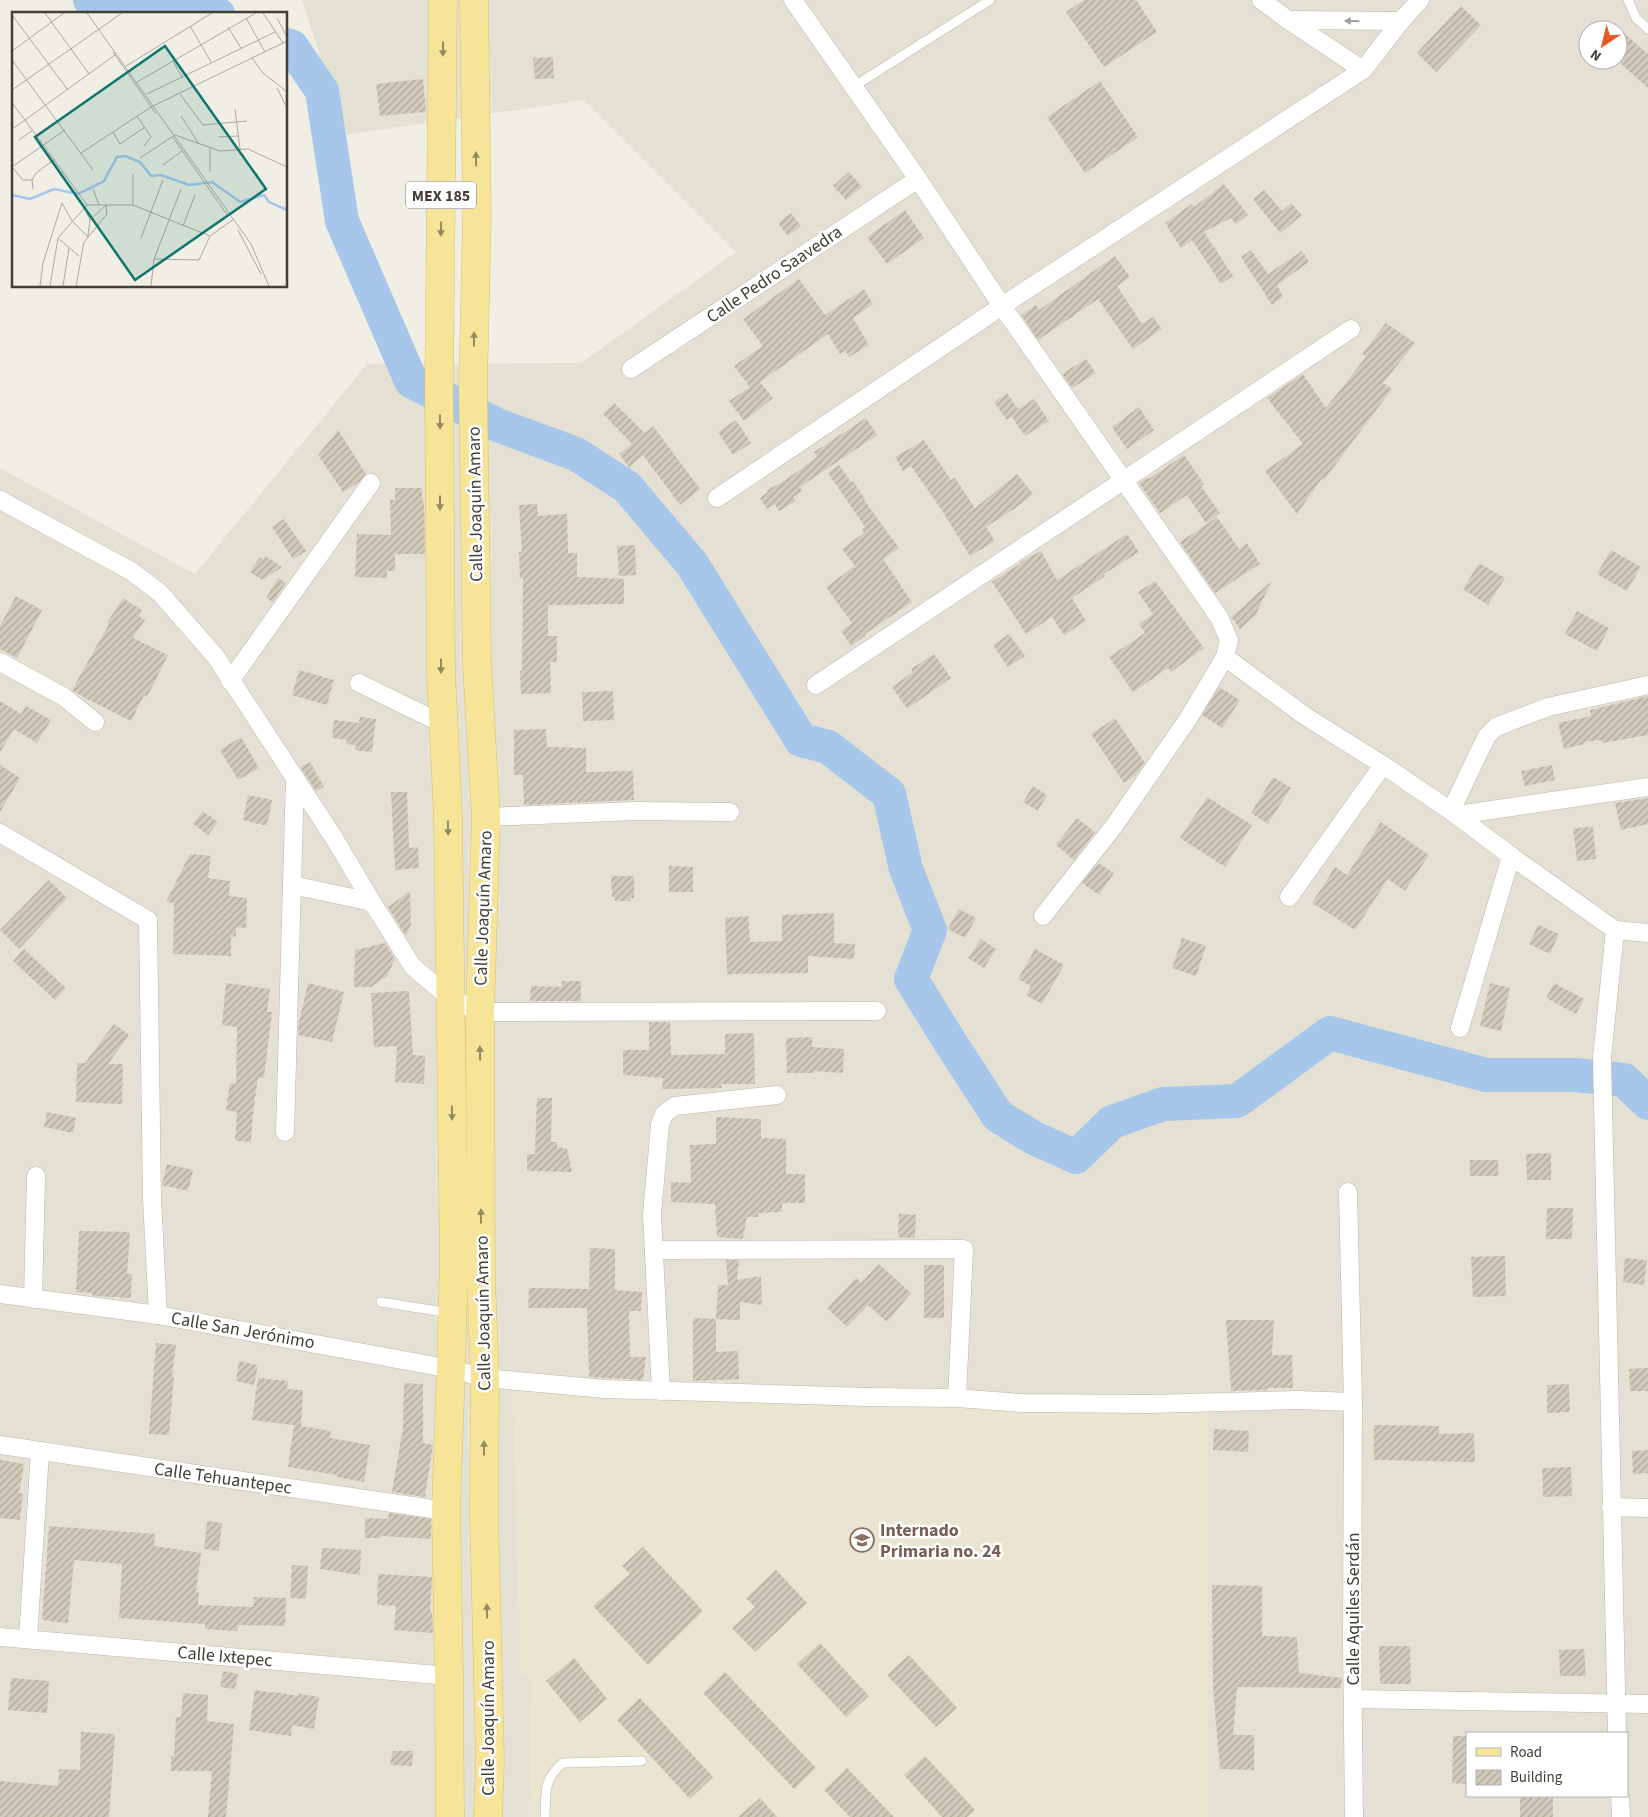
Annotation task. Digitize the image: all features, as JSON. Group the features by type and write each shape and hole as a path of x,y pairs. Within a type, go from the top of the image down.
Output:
{"main road":[{"name":"Calle Joaquín Amaro","path":"443,0 440,390 441,673 448,817 454,1259 446,1511 450,1817"},
{"name":"Calle Joaquín Amaro","path":"474,0 477,215 473,388 477,665 486,817 480,1012 480,1282 485,1378 484,1513 490,1761 488,1817"}],"street":[{"path":"793,0 918,179 1002,306 1219,617 1229,640 1225,657 1188,718 1119,818 1043,916"},
{"path":"1261,0 1363,70"},
{"path":"717,498 1002,306 1363,70 1420,0"},
{"path":"1288,20 1401,21"},
{"name":"Calle Pedro Saavedra","path":"631,369 918,179"},
{"path":"816,685 1351,329"},
{"path":"230,681 371,483"},
{"path":"0,500 131,571 160,593 216,657 334,838 413,967 450,998 480,1012 877,1010"},
{"path":"1225,657 1305,716 1454,813 1615,930 1648,932"},
{"path":"0,662 64,697 95,722"},
{"path":"359,683 443,724"},
{"path":"1454,813 1479,752 1487,736 1496,727 1548,707 1648,685"},
{"path":"1289,897 1383,765"},
{"path":"285,1132 295,778"},
{"path":"1454,813 1648,788"},
{"path":"486,817 636,811 730,812"},
{"path":"0,833 148,920 152,1198 158,1314"},
{"path":"1460,1028 1512,856"},
{"path":"292,885 372,902"},
{"path":"1615,930 1602,1058 1617,1732"},
{"path":"660,1391 652,1214 660,1125 664,1114 675,1106 776,1095"},
{"path":"33,1299 36,1176"},
{"name":"Calle Aquiles Serdán","path":"1348,1192 1353,1402 1354,1817"},
{"path":"654,1250 964,1248 958,1398"},
{"name":"Calle San Jerónimo","path":"0,1294 158,1314 452,1369 485,1378 604,1389 958,1398 1021,1403 1149,1404 1298,1400 1353,1402"},
{"name":"Calle Tehuantepec","path":"0,1445 446,1511"},
{"path":"28,1639 40,1451"},
{"path":"1612,1507 1648,1508"},
{"name":"Calle Ixtepec","path":"0,1637 449,1676"},
{"path":"1353,1699 1648,1704"},
{"path":"1620,1797 1621,1817"}],"lane":[{"path":"853,87 990,0"},
{"path":"1628,0 1636,18 1648,30"},
{"path":"381,1302 453,1314"},
{"path":"545,1817 547,1782 552,1771 563,1763 642,1761"}],"shaded area":[{"path":"302,0 1648,0 1648,1817 0,1817 0,468 195,574 367,364 581,363 736,252 584,100 345,135"},
{"name":"Internado Primaria no. 24","path":"512,1380 1208,1402 1207,1817 529,1817 531,1676 521,1677"}],"building":[{"path":"1084,0 1136,0 1157,32 1104,67 1066,12"},
{"path":"1461,6 1481,25 1436,72 1417,53"},
{"path":"1628,37 1648,54 1648,88 1628,70"},
{"path":"553,57 554,78 535,79 533,58"},
{"path":"423,79 426,112 380,116 376,84"},
{"path":"1100,81 1138,137 1085,173 1047,117"},
{"path":"849,172 862,187 846,200 833,186"},
{"path":"1224,184 1248,215 1236,224 1231,218 1204,232 1233,276 1221,284 1192,240 1181,248 1165,223 1192,204 1194,207"},
{"path":"1264,190 1282,211 1291,203 1302,215 1280,233 1253,199"},
{"path":"905,210 924,238 887,264 867,237"},
{"path":"791,213 801,226 788,236 778,223"},
{"path":"1251,250 1268,274 1302,251 1309,262 1277,285 1283,297 1272,305 1241,257"},
{"path":"1115,256 1130,277 1117,286 1142,324 1153,317 1162,329 1133,349 1098,299 1038,340 1021,315 1036,305 1039,310"},
{"path":"799,279 825,315 864,289 873,304 853,318 869,345 849,357 846,351 840,354 828,334 760,382 773,398 744,421 729,401 750,387 734,366 763,346 743,319"},
{"path":"1386,323 1415,343 1383,383 1392,389 1324,480 1322,478 1297,514 1265,471 1303,444 1267,398 1303,374 1326,408 1366,357 1362,354"},
{"path":"1086,359 1096,373 1072,388 1062,374"},
{"path":"1007,393 1018,409 1034,399 1049,421 1025,436 1012,417 1007,420 994,402"},
{"path":"614,403 645,433 653,426 700,489 680,505 643,455 629,467 619,454 632,444 603,414"},
{"path":"1139,407 1154,430 1127,449 1112,427"},
{"path":"866,418 877,435 800,487 802,491 793,497 796,501 779,511 775,504 767,509 760,498 768,492 767,490 784,481 817,457 814,452"},
{"path":"736,420 751,443 733,455 718,432"},
{"path":"338,430 366,474 359,482 343,492 318,455"},
{"path":"924,440 951,480 955,478 975,508 1017,474 1033,494 986,527 995,541 970,556 941,509 911,466 903,471 895,457"},
{"path":"1184,455 1204,484 1201,486 1220,513 1206,523 1187,495 1160,513 1139,483"},
{"path":"839,465 851,482 853,481 864,500 899,548 883,559 912,602 865,634 851,646 841,631 852,623 826,587 855,566 842,549 864,533 862,529 865,527 828,473"},
{"path":"395,488 422,488 425,554 395,554 395,571 387,571 387,578 355,577 357,534 391,535 390,500 395,500"},
{"path":"537,504 538,516 567,514 568,553 577,553 577,577 624,579 624,604 548,605 548,636 557,636 557,662 550,662 551,693 521,694 523,578 520,578 519,552 522,552 519,505"},
{"path":"1217,517 1239,549 1247,543 1260,564 1215,593 1180,542"},
{"path":"284,519 306,551 293,559 272,527"},
{"path":"1127,534 1139,552 1104,574 1105,576 1072,598 1086,621 1064,635 1052,617 1026,634 992,582 1020,562 1041,551 1057,580"},
{"path":"635,545 636,575 619,576 617,546"},
{"path":"1611,550 1641,567 1627,591 1597,574"},
{"path":"265,556 282,567 262,580 250,572 260,557 263,559"},
{"path":"1479,563 1505,578 1488,605 1463,589"},
{"path":"278,578 286,583 273,602 266,598"},
{"path":"1155,581 1204,648 1171,672 1168,668 1133,692 1109,657 1145,633 1139,624 1153,614 1138,592"},
{"path":"1272,581 1255,616 1240,629 1231,617"},
{"path":"16,596 42,610 17,658 0,649 0,626"},
{"path":"123,598 142,610 139,616 145,620 133,638 168,655 147,697 144,695 131,721 72,690 109,624 107,623"},
{"path":"1577,611 1609,628 1597,651 1565,634"},
{"path":"1009,634 1025,656 1008,667 993,645"},
{"path":"934,654 951,678 907,709 892,687 913,672 911,669"},
{"path":"299,670 334,680 327,705 292,695"},
{"path":"1219,687 1240,700 1222,728 1202,715"},
{"path":"613,691 614,720 583,721 582,692"},
{"path":"1648,696 1648,735 1602,743 1601,740 1583,742 1584,744 1564,749 1558,723 1591,716 1590,710"},
{"path":"0,701 21,714 26,706 51,720 37,743 14,729 0,752"},
{"path":"360,717 376,719 372,752 355,750 356,745 346,744 347,740 332,738 334,720 359,723"},
{"path":"1115,718 1145,763 1136,775 1124,783 1091,734"},
{"path":"546,729 547,747 586,748 586,772 633,771 634,800 524,805 523,775 514,775 514,730"},
{"path":"241,737 259,768 238,780 220,750"},
{"path":"310,762 324,787 316,791 300,767"},
{"path":"0,765 20,778 0,812"},
{"path":"1552,765 1555,780 1525,786 1521,771"},
{"path":"1273,777 1291,788 1268,824 1251,813"},
{"path":"1033,786 1047,795 1038,811 1023,802"},
{"path":"391,792 407,792 409,848 418,847 419,868 395,870"},
{"path":"248,795 272,800 267,826 243,820"},
{"path":"1207,797 1252,825 1225,867 1180,838"},
{"path":"1648,798 1648,824 1621,830 1615,803"},
{"path":"203,811 218,822 208,835 193,824"},
{"path":"1077,818 1095,832 1074,860 1056,845"},
{"path":"1381,822 1429,855 1405,891 1388,879 1355,930 1312,903 1335,867 1347,875"},
{"path":"1593,827 1596,859 1577,861 1573,828"},
{"path":"190,854 211,856 208,878 230,881 229,896 247,898 246,928 236,927 236,937 231,936 231,956 173,954 174,903 166,902"},
{"path":"1098,863 1114,873 1099,895 1082,883"},
{"path":"669,866 693,867 693,892 669,892"},
{"path":"611,876 634,876 634,898 630,898 631,901 615,901 615,897 612,897"},
{"path":"49,880 67,898 19,949 0,930"},
{"path":"410,891 411,925 406,936 388,907"},
{"path":"959,909 976,918 965,938 948,929"},
{"path":"834,913 834,943 855,944 854,959 808,956 808,973 727,974 725,918 748,916 750,942 782,941 782,915"},
{"path":"1538,925 1559,934 1550,954 1529,944"},
{"path":"1182,938 1206,946 1196,976 1172,968"},
{"path":"981,939 996,949 984,968 968,958"},
{"path":"385,943 395,959 387,976 371,987 354,987 355,950"},
{"path":"24,949 66,988 55,1000 13,961"},
{"path":"1035,949 1064,965 1042,1004 1026,995 1031,986 1018,979"},
{"path":"562,981 581,981 581,1001 530,1001 531,986 562,987"},
{"path":"226,983 270,989 267,1012 272,1012 264,1078 258,1078 251,1142 235,1141 237,1112 226,1110 230,1083 236,1084 237,1027 222,1025"},
{"path":"308,983 344,992 332,1042 298,1035"},
{"path":"1490,983 1510,988 1501,1031 1480,1026"},
{"path":"1554,983 1584,999 1576,1014 1546,998"},
{"path":"409,991 413,1055 425,1056 424,1084 395,1082 397,1046 374,1047 371,993"},
{"path":"649,1022 670,1022 671,1055 725,1054 725,1034 754,1033 755,1084 721,1084 722,1088 662,1089 663,1078 623,1075 623,1050 649,1050"},
{"path":"114,1024 129,1035 108,1064 123,1064 122,1104 76,1102 77,1063 85,1063"},
{"path":"812,1037 812,1047 844,1049 843,1073 813,1071 813,1073 787,1073 786,1038"},
{"path":"537,1098 552,1098 551,1142 557,1142 557,1147 567,1149 572,1172 527,1171 527,1154 535,1154"},
{"path":"47,1112 76,1118 73,1133 44,1127"},
{"path":"716,1117 761,1119 761,1138 786,1139 786,1174 805,1174 805,1203 782,1203 782,1212 758,1213 758,1217 747,1217 742,1239 717,1237 715,1204 671,1202 671,1182 691,1183 690,1145 716,1144"},
{"path":"1551,1153 1551,1180 1527,1180 1526,1154"},
{"path":"1470,1160 1498,1160 1498,1176 1470,1176"},
{"path":"167,1164 193,1170 188,1191 162,1185"},
{"path":"1547,1208 1573,1208 1572,1239 1546,1239"},
{"path":"899,1214 916,1215 915,1238 898,1237"},
{"path":"79,1231 130,1232 127,1274 132,1274 131,1298 93,1296 92,1293 76,1292"},
{"path":"590,1248 615,1249 615,1290 642,1292 641,1311 629,1311 630,1357 646,1357 643,1380 589,1377 587,1308 528,1308 529,1288 589,1289"},
{"path":"1505,1256 1506,1296 1473,1297 1471,1257"},
{"path":"1625,1258 1647,1260 1644,1285 1623,1282"},
{"path":"726,1260 739,1260 737,1280 761,1276 762,1305 740,1302 740,1320 716,1319 718,1285 728,1285"},
{"path":"879,1264 911,1293 887,1322 868,1305 847,1327 827,1308 856,1278 861,1283"},
{"path":"924,1265 944,1265 944,1318 924,1318"},
{"path":"693,1318 716,1319 716,1352 738,1351 739,1379 693,1381"},
{"path":"1226,1320 1274,1320 1272,1355 1292,1355 1293,1388 1231,1391"},
{"path":"156,1343 176,1345 172,1375 174,1375 169,1435 149,1434"},
{"path":"239,1361 258,1365 254,1385 236,1381"},
{"path":"1648,1368 1648,1391 1630,1391 1629,1369"},
{"path":"258,1378 288,1381 287,1389 303,1390 301,1426 331,1431 330,1438 370,1445 364,1482 337,1477 337,1475 288,1467 294,1425 252,1420"},
{"path":"404,1383 423,1384 423,1443 433,1445 425,1497 392,1492 403,1428"},
{"path":"1569,1384 1570,1412 1547,1413 1547,1385"},
{"path":"1374,1425 1439,1426 1439,1434 1474,1433 1475,1462 1374,1460"},
{"path":"1214,1429 1249,1431 1248,1452 1213,1450"},
{"path":"1648,1450 1648,1473 1633,1474 1632,1451"},
{"path":"0,1460 24,1464 19,1493 23,1494 20,1520 0,1518"},
{"path":"1571,1467 1572,1496 1543,1497 1542,1468"},
{"path":"389,1513 431,1519 431,1539 381,1536 381,1538 365,1538 365,1518 388,1519"},
{"path":"207,1521 222,1523 219,1551 204,1549"},
{"path":"49,1526 155,1534 154,1546 201,1553 196,1592 199,1592 198,1605 253,1607 254,1597 286,1598 285,1626 238,1625 237,1631 205,1629 205,1624 119,1618 122,1564 74,1560 68,1623 42,1620"},
{"path":"643,1547 703,1611 648,1665 593,1606 630,1574 622,1566"},
{"path":"322,1548 361,1550 360,1575 320,1569"},
{"path":"292,1565 308,1566 306,1599 290,1598"},
{"path":"776,1570 807,1603 755,1652 732,1628 755,1607 746,1598"},
{"path":"378,1574 432,1577 430,1612 432,1612 433,1633 394,1630 396,1606 377,1605"},
{"path":"1212,1585 1262,1586 1262,1636 1297,1637 1299,1673 1342,1678 1341,1688 1237,1687 1233,1735 1254,1735 1254,1770 1220,1769 1213,1687"},
{"path":"820,1643 869,1696 846,1717 797,1664"},
{"path":"1379,1646 1410,1646 1411,1684 1380,1684"},
{"path":"1584,1649 1586,1676 1560,1676 1559,1650"},
{"path":"909,1655 957,1708 936,1727 887,1675"},
{"path":"574,1658 607,1699 580,1722 546,1681"},
{"path":"223,1671 238,1674 235,1689 220,1687"},
{"path":"725,1672 816,1768 794,1789 703,1693"},
{"path":"11,1678 49,1681 47,1713 8,1710"},
{"path":"255,1690 319,1697 314,1729 292,1725 291,1736 249,1730"},
{"path":"183,1693 208,1695 207,1721 234,1724 226,1817 208,1817 212,1771 171,1771 171,1756 174,1756 176,1717 181,1717"},
{"path":"640,1698 713,1777 690,1799 617,1720"},
{"path":"81,1732 115,1734 109,1817 0,1817 0,1781 58,1786 59,1769 80,1770"},
{"path":"1453,1736 1466,1736 1466,1784 1452,1783"},
{"path":"393,1751 413,1751 412,1766 390,1765"},
{"path":"925,1756 975,1810 967,1817 942,1817 904,1775"},
{"path":"847,1768 894,1817 850,1817 824,1790"},
{"path":"1520,1797 1553,1797 1553,1817 1520,1817"},
{"path":"760,1798 777,1817 738,1817"}],"waterway":[{"path":"90,0 103,10 205,8 214,12"},
{"path":"288,46 292,47 322,91 342,221 411,381 495,424 576,454 627,487 692,564 801,740 828,747 889,794 906,869 930,930 911,979 998,1116 1034,1138 1076,1157 1112,1122 1163,1104 1237,1101 1330,1033 1486,1075 1575,1075 1624,1080 1648,1103"}],"place":[{"name":"Internado Primaria no. 24","path":"862,1540"}]}
